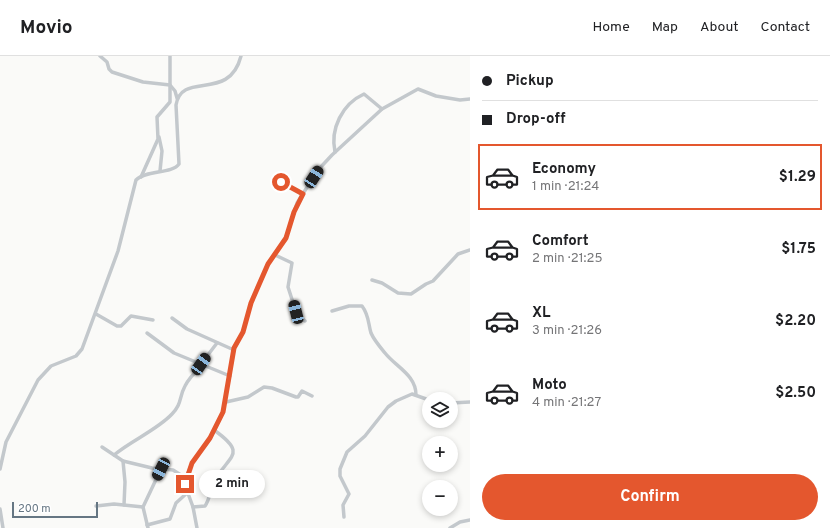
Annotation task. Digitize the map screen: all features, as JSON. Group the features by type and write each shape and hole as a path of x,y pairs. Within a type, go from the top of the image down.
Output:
{"street":[{"path":"100,56 108,62 109,69 115,73 143,82 170,85 175,91 177,98 178,164 174,169 160,171 141,177"},
{"path":"160,171 162,151 158,135 157,117 170,102 170,56"},
{"path":"177,98 186,89 218,83 229,78 237,70 241,56"},
{"path":"185,484 192,463 214,430 223,412 226,402 234,350 243,332 251,303 268,264 286,238 294,212 303,194 322,166 382,109 418,89 436,96 460,100 470,99"},
{"path":"335,152 334,145 336,123 343,110 364,94 382,109"},
{"path":"0,467 6,442 38,380 51,366 67,361 80,353 96,314 121,242 135,183 141,177 156,144 158,135"},
{"path":"281,182 303,194"},
{"path":"372,280 382,283 398,293 411,294 426,284 433,282 458,254 470,250"},
{"path":"275,255 292,263 288,288 297,315 305,321"},
{"path":"332,311 349,306 362,306 367,314 370,331 374,339 386,355 414,382 416,395"},
{"path":"96,314 117,326 121,326 131,316 153,320"},
{"path":"172,318 187,329 234,350"},
{"path":"146,333 174,353 230,376"},
{"path":"114,455 138,437 161,424 173,414 180,404 185,385 217,342"},
{"path":"226,402 248,397 264,387 272,388 296,397 298,397 302,391 312,396"},
{"path":"344,517 343,505 349,494 341,481 340,469 347,452 370,431 392,404 406,396 416,395 422,397"},
{"path":"458,403 470,402"},
{"path":"193,507 205,506 214,482 233,454 233,446 229,441 214,430"},
{"path":"102,447 123,461 161,469 170,469 178,472 185,484 193,507 196,528"},
{"path":"123,461 125,482 124,505"},
{"path":"161,469 143,507 147,526 170,519 176,503 187,493"},
{"path":"96,506 107,504 143,507"},
{"path":"0,509 3,528"},
{"path":"450,528 460,522 470,520"}],"route":[{"path":"185,484 192,463 210,438 223,412 226,402 234,348 243,332 251,303 268,264 286,238 297,204 303,194 281,182"}]}
